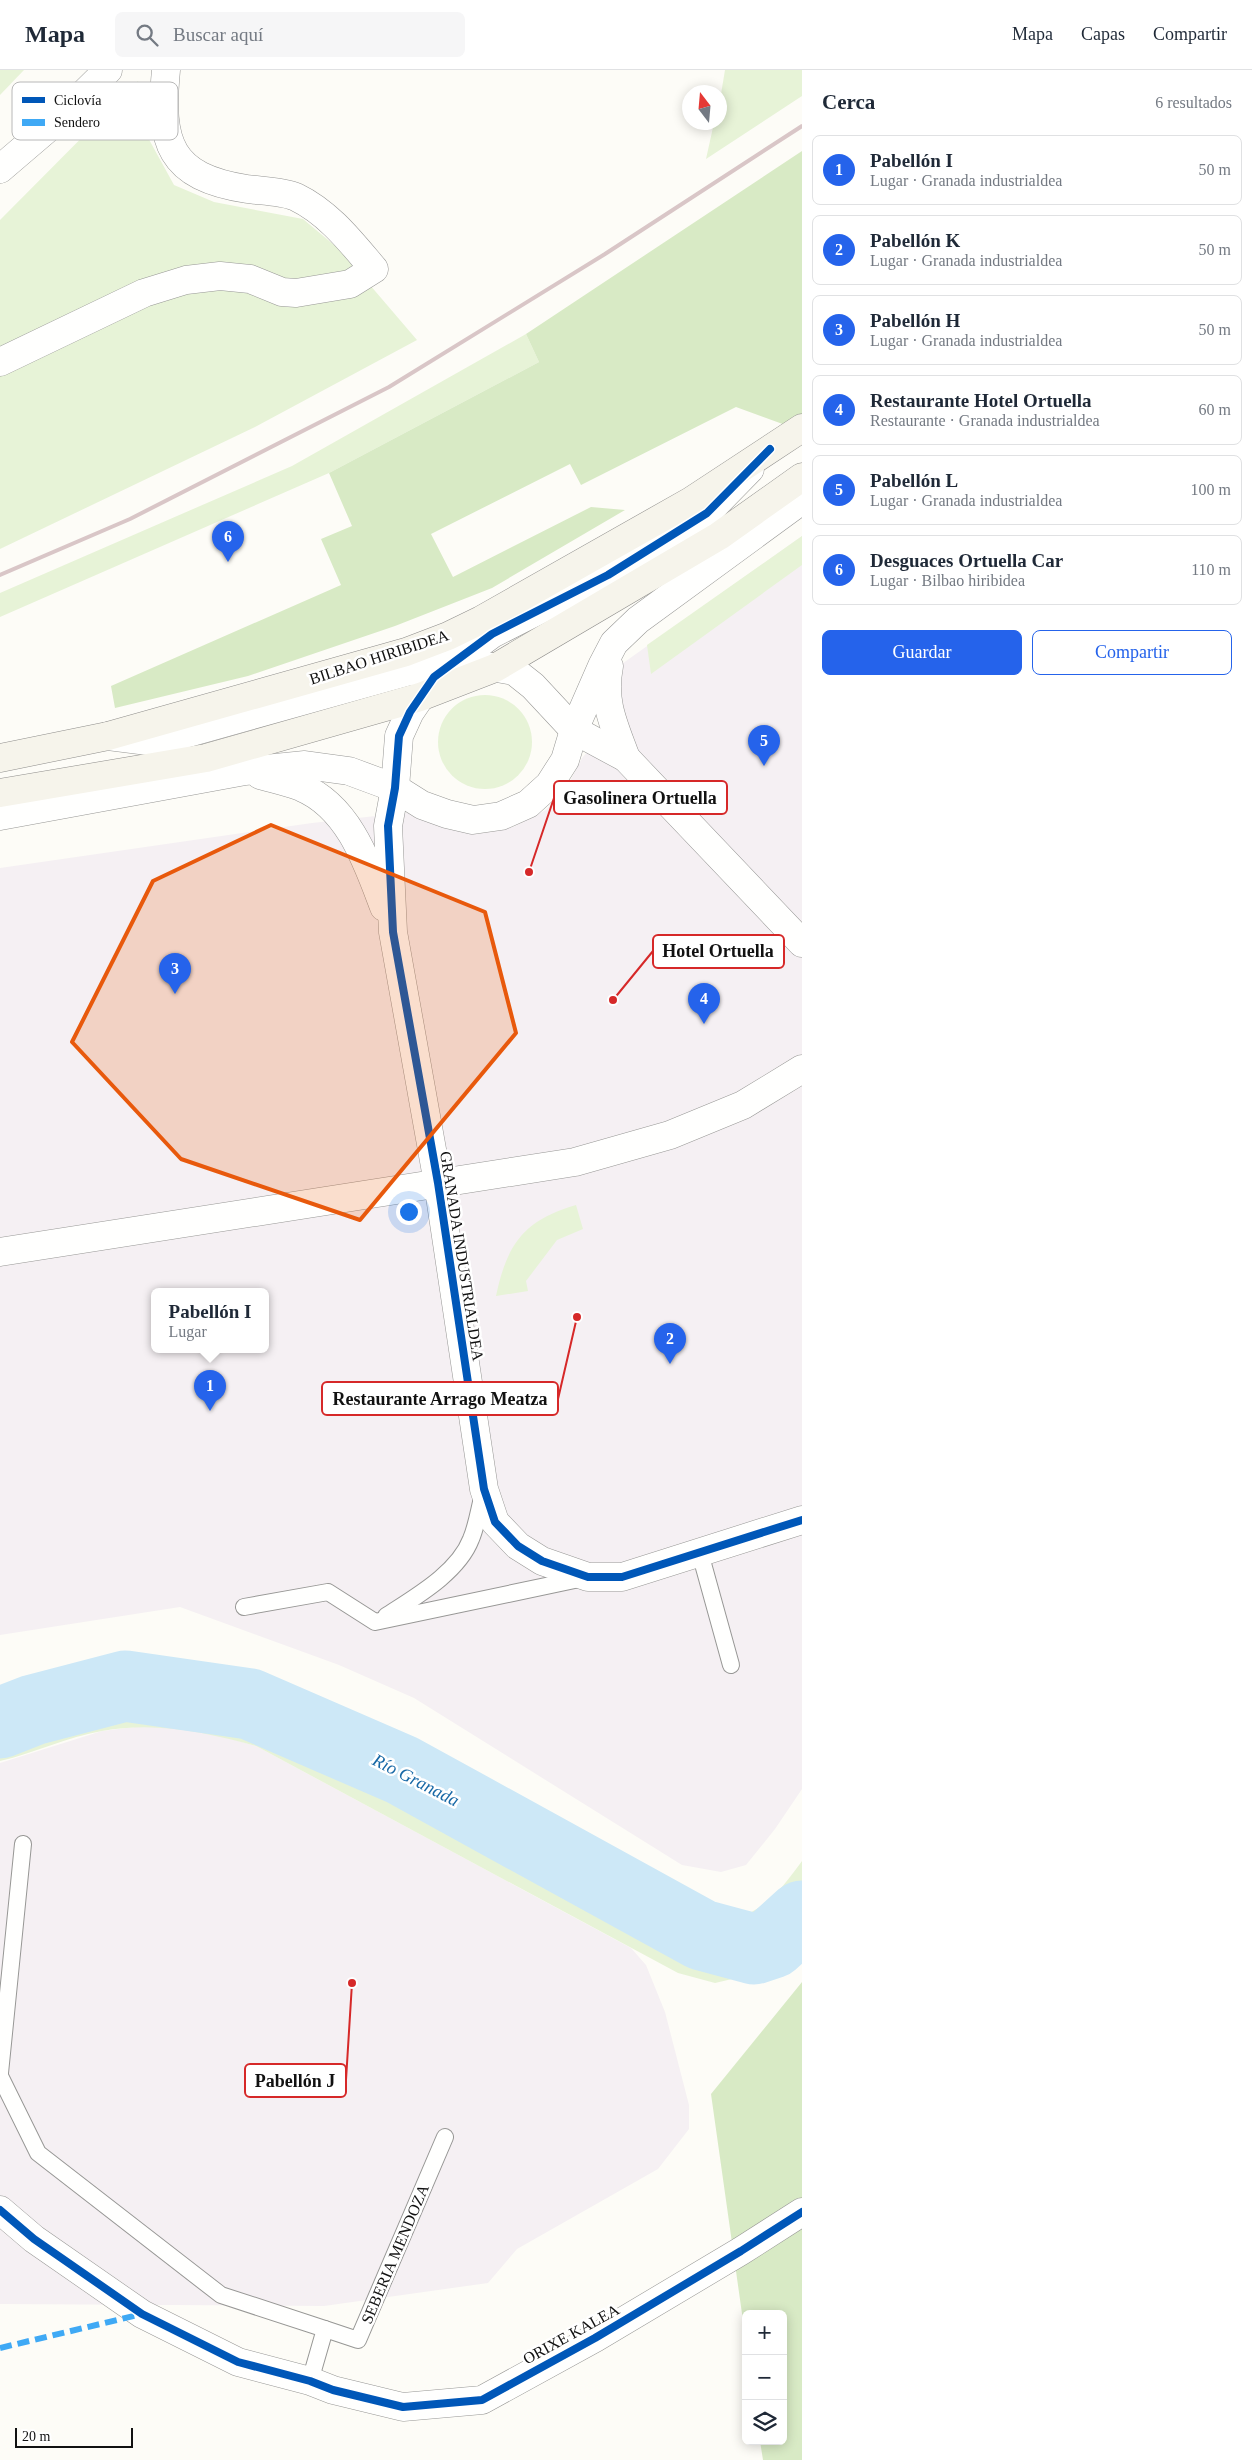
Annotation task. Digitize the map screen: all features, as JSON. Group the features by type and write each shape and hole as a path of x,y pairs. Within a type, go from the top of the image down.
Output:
{"street":[{"path":"96,82 108,70"},
{"path":"0,169 34,140"},
{"path":"0,362 144,293 186,280 220,276 250,279 282,292 296,294 350,284 374,269 339,227 295,196 228,186 196,176 179,161 168,140"},
{"name":"BILBAO HIRIBIDEA","path":"0,758 108,736 406,652 448,636 481,620 691,501 802,428"},
{"path":"393,932 388,826 395,788 399,736 410,712 434,677 492,634 608,575 707,512 770,449"},
{"path":"0,793 206,758 420,697 495,668 719,536 802,477"},
{"path":"0,816 245,771 305,766 328,767 349,771 395,788 422,805 447,814 473,820 501,816 528,804 549,785 565,760 574,730 614,643 638,620 802,500"},
{"path":"614,643 606,685 606,697 608,709 626,758"},
{"path":"108,736 156,742 424,666 474,664 514,671 533,686 574,730 626,758 802,944"},
{"path":"245,771 302,788 329,808 363,852 393,932"},
{"name":"GRANADA INDUSTRIALDEA","path":"393,932 438,1183 484,1489 495,1522 518,1546 542,1561 588,1577 622,1577 700,1554 802,1520"},
{"name":"GRANADA INDUSTRIALDEA","path":"0,1252 575,1162 661,1138 743,1105 802,1069"},
{"name":"ORIXE KALEA","path":"0,2210 34,2239 142,2314 238,2362 403,2407 482,2400 595,2338 802,2212"}],"lane":[{"name":"GRANADA INDUSTRIALDEA","path":"375,1622 430,1588 450,1569 471,1540 484,1489"},
{"path":"700,1554 731,1665"},
{"name":"GRANADA INDUSTRIALDEA","path":"375,1622 588,1577"},
{"path":"244,1607 328,1592 375,1622"},
{"path":"23,1844 0,2075 38,2153 221,2295 325,2329 321,2386"},
{"name":"SEBERIA MENDOZA","path":"325,2329 358,2340 445,2136"}],"highlighted area":[{"path":"271,825 485,912 516,1033 360,1220 181,1159 72,1042 153,881"}],"shaded area":[{"path":"802,536 802,1789 775,1829 746,1865 721,1872 682,1865 414,1698 339,1665 180,1607 0,1635 0,868 312,823 412,812 450,828 477,834 513,827 546,810 569,783 582,758 624,710 616,687 619,666"},
{"path":"151,1725 210,1733 256,1746 631,1948 646,1965 665,2012 689,2105 689,2129 658,2169 517,2249 488,2283 324,2306 0,2304 0,1763 102,1731"}],"green space":[{"path":"0,70 24,70 12,82 0,95"},
{"path":"725,70 802,70 802,96 706,159 712,130 727,130 727,85 722,85"},
{"path":"79,140 149,140 174,185 214,202 303,219 340,250 417,340 255,427 0,549 0,220"},
{"path":"802,151 802,428 799,430 736,407 581,485 570,464 431,534 453,577 591,507 625,510 492,588 395,626 248,676 115,708 111,686 341,585 321,539 352,526 329,473 539,362 526,334"},
{"path":"526,334 539,362 329,473 0,617 0,593 292,466"},
{"path":"802,536 802,565 651,674 647,645"},
{"path":"485,695 503,698 518,709 529,724 532,742 529,760 518,775 503,786 485,789 467,786 452,775 441,760 438,742 441,724 452,709 467,698"},
{"path":"576,1205 583,1229 557,1240 526,1281 528,1291 496,1296 506,1262 512,1248 521,1237 543,1218"},
{"path":"109,1661 244,1672 354,1717 685,1907 712,1917 727,1919 739,1917 761,1906 771,1899 802,1861 802,1951 762,1972 715,1983 678,1973 256,1746 218,1736 161,1728 122,1728 76,1737 0,1761 0,1696"},
{"path":"802,1982 802,2460 763,2460 761,2445 787,2445 787,2310 742,2310 742,2314 711,2094"}],"waterway":[{"name":"Río Granada","path":"0,1723 33,1710 125,1686 250,1704 402,1770 702,1935 754,1949 772,1943 802,1916"}],"railway":[{"path":"0,575 130,519 389,387 605,254 802,126"}],"marked path":[{"path":"0,2348 142,2314"}],"cycle path":[{"path":"770,449 707,513 608,575 492,634 434,677 410,712 399,736 395,788 388,826 393,932 438,1183 484,1489 495,1522 518,1546 542,1561 588,1577 622,1577 802,1520"},
{"path":"0,2210 34,2239 142,2314 238,2362 310,2381 333,2390 403,2407 482,2400 595,2338 741,2251 802,2212"}],"place":[{"name":"Desguaces Ortuella Car","path":"228,562"},
{"name":"Pabellón L","path":"764,766"},
{"name":"Gasolinera Ortuella","path":"529,872"},
{"name":"Pabellón H","path":"175,994"},
{"name":"Hotel Ortuella","path":"613,1000"},
{"name":"Restaurante Hotel Ortuella","path":"704,1024"},
{"name":"Restaurante Arrago Meatza","path":"577,1317"},
{"name":"Pabellón K","path":"670,1364"},
{"name":"Pabellón I","path":"210,1411"},
{"name":"Pabellón J","path":"352,1983"}]}
